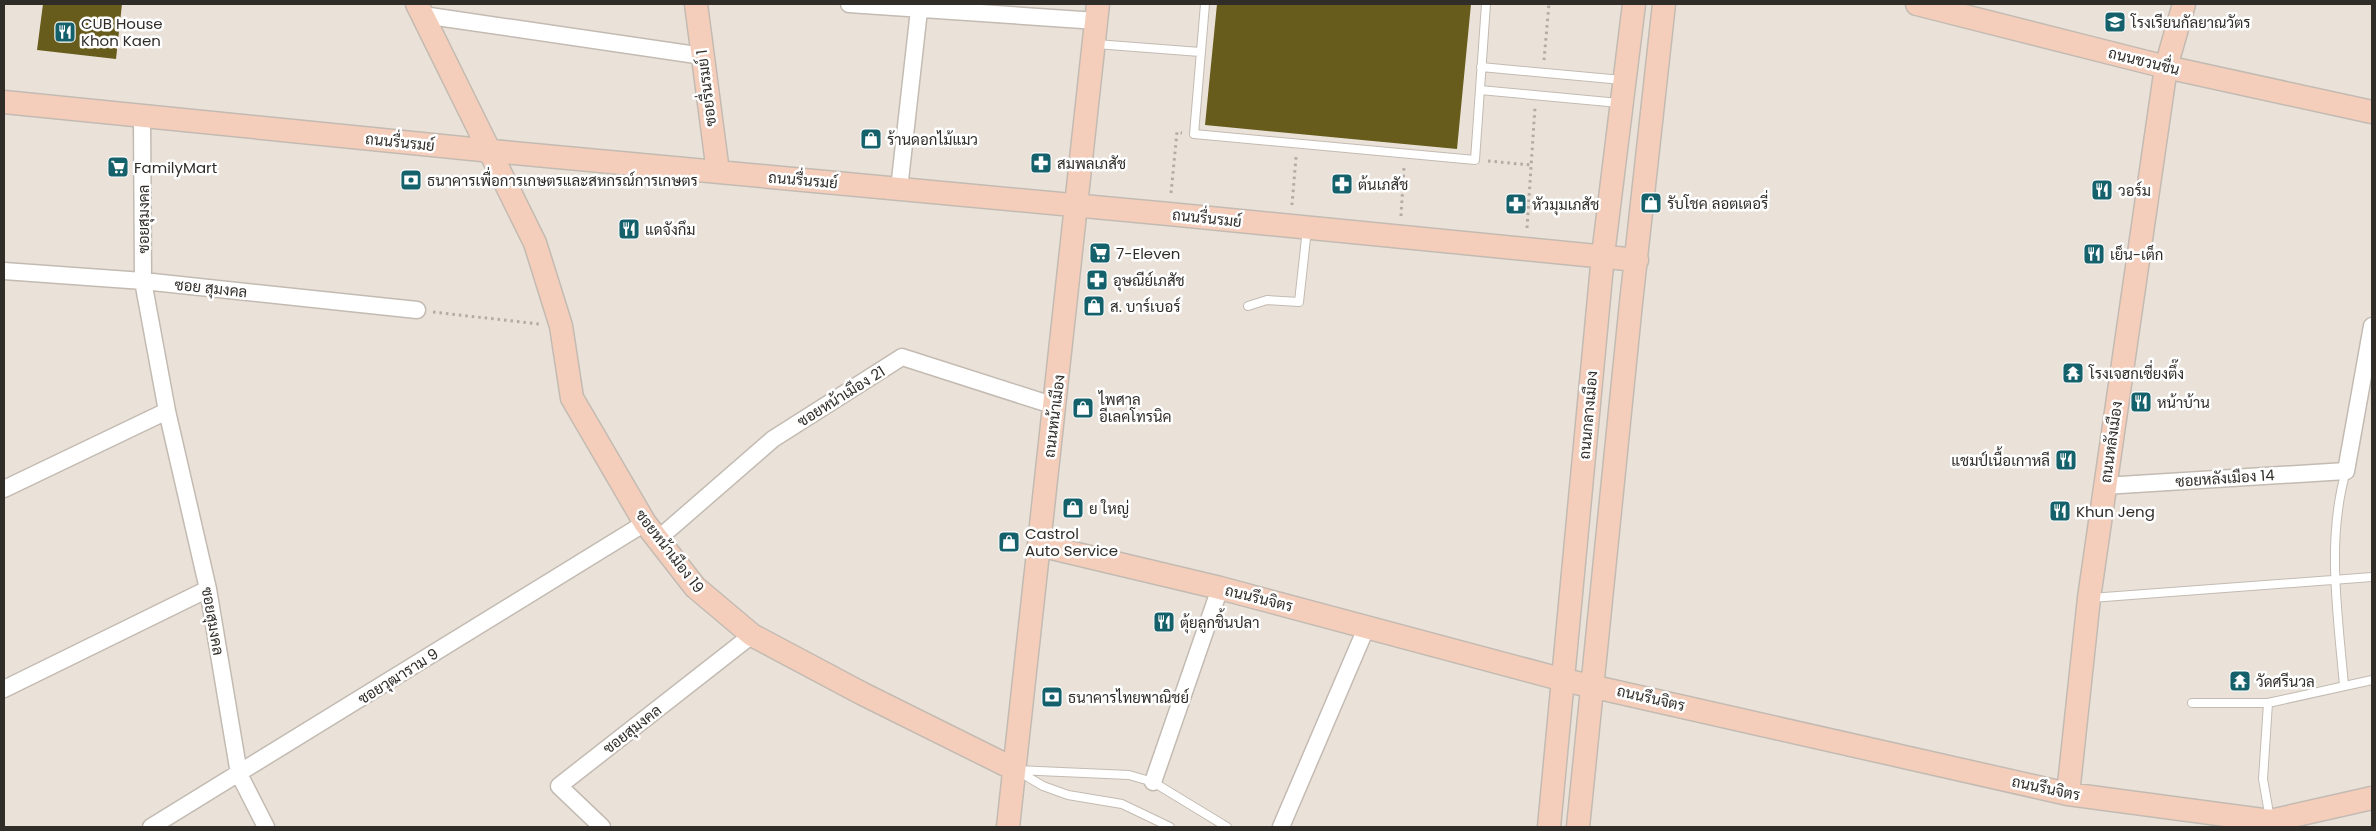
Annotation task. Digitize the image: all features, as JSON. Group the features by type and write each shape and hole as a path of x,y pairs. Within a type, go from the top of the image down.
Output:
{"street":[{"name":"ซอยรื่นรมย์ 1","path":"696,4 718,172"},
{"path":"848,4 919,10 1097,13"},
{"name":"ถนนกลางเมือง","path":"1549,827 1603,255 1634,4"},
{"name":"ถนนกลางเมือง","path":"1578,827 1664,4"},
{"name":"ถนนชวนชื่น","path":"1917,4 2166,66 2372,112"},
{"name":"ถนนหลังเมือง","path":"2068,794 2088,598 2104,486 2166,66 2184,4"},
{"path":"420,10 703,56"},
{"name":"ซอยหน้าเมือง 19","path":"420,10 492,151 535,243 561,326 572,398 651,531 695,587 752,635 863,694 1014,769"},
{"path":"899,189 919,10"},
{"name":"ถนนหน้าเมือง","path":"1008,827 1038,545 1096,44 1097,13"},
{"name":"ถนนรื่นรมย์","path":"4,102 492,151 1603,255 1637,260"},
{"name":"ซอยสุมงคล","path":"142,116 143,281 167,411 208,589 239,774 266,827"},
{"name":"ซอย สุมงคล","path":"4,271 143,281 418,310"},
{"path":"2346,470 2372,326"},
{"name":"ซอยหน้าเมือง 21","path":"651,531 773,438 902,357 1055,406"},
{"path":"4,489 167,411"},
{"name":"ซอยหลังเมือง 14","path":"2104,486 2346,470"},
{"name":"ซอยวุฒาราม 9","path":"151,827 651,531"},
{"name":"ถนนรึนจิตร","path":"1038,545 1220,588 1564,680 2068,794 2270,824 2372,798"},
{"path":"1153,782 1220,588"},
{"path":"4,689 208,589"},
{"path":"1281,827 1367,626"},
{"name":"ซอยสุมงคล","path":"602,827 559,786 752,635"}],"lane":[{"path":"1205,4 1194,134 1475,160 1486,4"},
{"path":"1096,44 1200,52"},
{"path":"1481,66 1624,80"},
{"path":"1480,90 1621,103"},
{"path":"1248,306 1267,300 1299,302 1299,227"},
{"path":"2344,686 2335,579 2338,498 2346,470"},
{"path":"2088,598 2372,577"},
{"path":"2192,703 2268,703 2372,680"},
{"path":"2268,703 2263,779 2270,824"},
{"path":"1014,769 1129,775 1153,782 1227,827"},
{"path":"1014,769 1043,786 1068,795 1122,804 1170,827"}],"path":[{"path":"1543,72 1548,4"},
{"path":"1526,248 1536,95"},
{"path":"1169,214 1177,132 1194,134"},
{"path":"1297,144 1299,227"},
{"path":"1399,236 1405,154"},
{"path":"1475,160 1531,165"},
{"path":"418,310 561,326"}],"building":[{"path":"43,4 122,4 116,59 37,50"},
{"path":"1217,4 1471,4 1457,149 1205,125"}],"place":[{"name":"โรงเรียนกัลยาณวัตร","path":"2115,22"},
{"name":"CUB House Khon Kaen","path":"65,32"},
{"name":"ร้านดอกไม้แมว","path":"871,139"},
{"name":"สมพลเภสัช","path":"1041,163"},
{"name":"FamilyMart","path":"118,167"},
{"name":"ธนาคารเพื่อการเกษตรและสหกรณ์การเกษตร","path":"411,180"},
{"name":"ต้นเภสัช","path":"1342,184"},
{"name":"วอร์ม","path":"2102,190"},
{"name":"รับโชค ลอตเตอรี่","path":"1651,203"},
{"name":"หัวมุมเภสัช","path":"1516,204"},
{"name":"แดจังกึม","path":"629,229"},
{"name":"7-Eleven","path":"1100,253"},
{"name":"เย็น-เต็ก","path":"2094,254"},
{"name":"อุษณีย์เภสัช","path":"1097,280"},
{"name":"ส. บาร์เบอร์","path":"1094,306"},
{"name":"โรงเจฮกเซี่ยงตึ๊ง","path":"2073,373"},
{"name":"หน้าบ้าน","path":"2141,402"},
{"name":"ไพศาล อีเลคโทรนิค","path":"1083,408"},
{"name":"แชมป์เนื้อเกาหลี","path":"2066,460"},
{"name":"ย ใหญ่","path":"1073,508"},
{"name":"Khun Jeng","path":"2060,511"},
{"name":"Castrol Auto Service","path":"1009,542"},
{"name":"ตุ้ยลูกชิ้นปลา","path":"1164,622"},
{"name":"วัดศรีนวล","path":"2240,681"},
{"name":"ธนาคารไทยพาณิชย์","path":"1052,697"}]}
